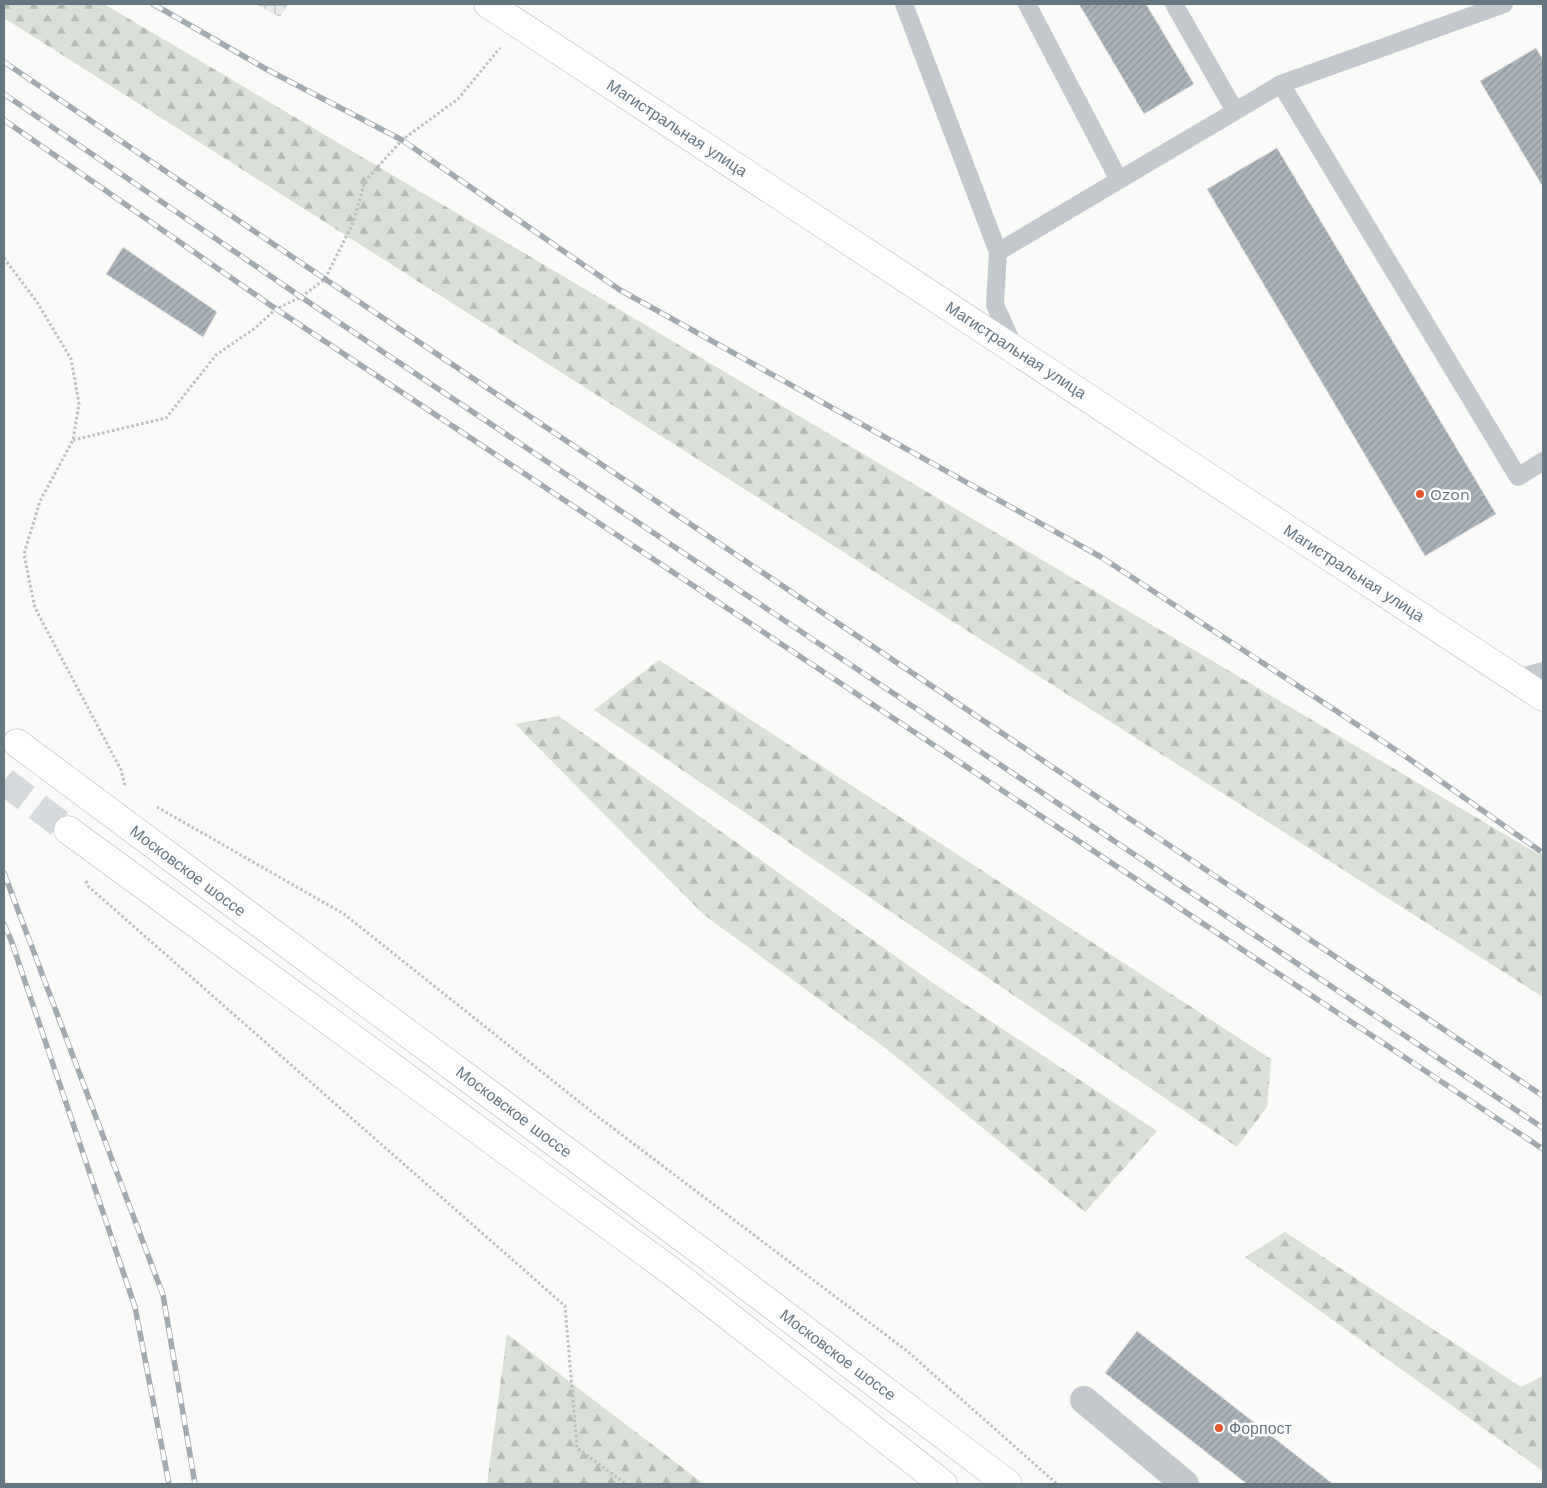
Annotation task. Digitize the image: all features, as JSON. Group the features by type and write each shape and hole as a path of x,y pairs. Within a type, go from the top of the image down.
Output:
{"main road":[{"name":"Магистральная улица","path":"488,4 1543,697"},
{"name":"Московское шоссе","path":"17,744 702,1252 1008,1484"},
{"path":"68,830 675,1274 943,1484"}],"street":[{"path":"1084,1400 1186,1484"}],"lane":[{"path":"904,4 998,252 995,305 1015,349"},
{"path":"1027,4 1119,180"},
{"path":"1174,4 1235,111"},
{"path":"998,252 1281,84 1504,4"},
{"path":"1281,84 1518,476 1543,461"},
{"path":"1515,679 1543,671"}],"path":[{"path":"73,440 166,418 216,355 256,328 276,309 301,297 325,279 353,223 365,181 402,140 458,99 520,25"},
{"path":"4,258 37,302 72,359 79,404 73,440 40,501 24,554 34,608 121,770 126,789"},
{"path":"151,804 344,914 597,1116 907,1351 1057,1484"},
{"path":"86,879 89,887 565,1306 577,1448 626,1484"}],"shaded area":[{"path":"255,4 288,4 280,17"}],"green space":[{"path":"4,4 104,4 1543,857 1543,997 4,18"},
{"path":"659,660 1271,1059 1267,1107 1237,1147 594,710"},
{"path":"559,716 933,983 1157,1131 1085,1212 888,1050 703,914 515,724"},
{"path":"1285,1232 1521,1387 1543,1376 1543,1471 1245,1257"},
{"path":"507,1334 704,1484 487,1484"}],"building":[{"path":"1079,4 1146,4 1194,84 1144,114"},
{"path":"1536,48 1543,60 1543,187 1480,81"},
{"path":"1277,148 1496,514 1425,556 1207,189"},
{"path":"123,247 217,312 203,337 106,274"},
{"name":"Форпост","path":"1137,1331 1333,1484 1247,1484 1105,1373"}],"tunnel":[{"path":"4,781 68,830"}],"railway":[{"path":"153,4 266,69 402,140 620,290 1101,557 1405,756 1543,853"},
{"path":"4,62 1543,1096"},
{"path":"4,94 301,297 1543,1128"},
{"path":"4,120 276,309 1543,1149"},
{"path":"4,873 163,1295 195,1484"},
{"path":"4,924 135,1307 169,1484"}],"place":[{"name":"Ozon","path":"1420,494"},
{"name":"Форпост","path":"1219,1428"}]}
